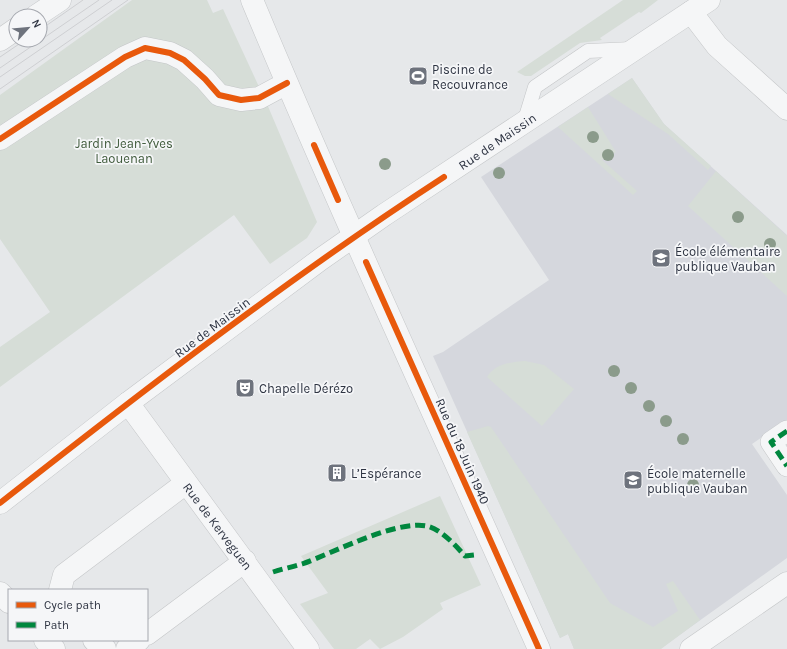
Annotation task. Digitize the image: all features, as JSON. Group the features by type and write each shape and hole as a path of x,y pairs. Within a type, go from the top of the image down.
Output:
{"street":[{"path":"48,8 60,0"},
{"name":"Rue du 18 Juin 1940","path":"252,0 287,83 540,649"},
{"name":"Rue de Maissin","path":"0,503 128,403 355,236 709,0"},
{"path":"691,12 717,46 787,109"},
{"path":"0,139 125,56 145,48 170,53 184,60 205,79 219,95 241,100 258,98 287,83"},
{"name":"Rue de Kerveguen","path":"128,403 308,649"},
{"path":"787,431 770,442 787,466"},
{"path":"60,589 64,575 186,483"},
{"path":"148,633 244,561"},
{"path":"691,649 787,583"},
{"path":"0,593 8,601"},
{"path":"46,641 54,649"},
{"path":"95,641 105,649"},
{"path":"126,649 138,641"}],"shaded area":[{"path":"632,78 664,124 787,235 787,420 752,444 787,495 787,558 660,649 574,649 568,634 560,638 433,356 443,352 549,280 481,177"}],"green space":[{"name":"Jardin Jean-Yves Laouenan","path":"132,0 207,0 213,13 223,9 267,104 317,222 307,238 270,264 234,215 0,387 0,347 50,312 0,239 0,95"},
{"path":"623,0 658,0 641,13 639,12 600,38 602,40 580,43 531,76 525,76 517,72"},
{"path":"632,78 664,124 711,166 708,170 668,134 608,94"},
{"path":"588,107 616,152 602,160 637,191 633,195 558,127"},
{"path":"716,171 787,236 787,296 688,206"},
{"path":"525,361 544,365 574,389 542,426 487,377 499,366"},
{"path":"488,426 491,427 610,603 653,627 678,611 666,584 673,581 700,620 661,649 574,649 568,634 560,638 467,432"},
{"path":"440,496 481,585 440,603 443,609 403,637 380,649 370,639 356,649 334,649 300,604 328,593 301,556"}],"tram line":[{"path":"48,24 83,0"},
{"path":"0,68 99,0"},
{"path":"0,77 112,0"},
{"path":"0,89 128,0"},
{"path":"0,57 13,48"}],"marked path":[{"path":"787,431 771,442 787,466"},
{"path":"273,572 302,564 382,532 414,525 432,528 448,538 465,556 474,555"}],"cycle path":[{"path":"0,139 125,57 145,48 170,53 184,60 205,79 219,95 241,100 259,98 287,83"},
{"path":"314,145 338,200"},
{"path":"0,503 108,418 218,335 330,254 444,177"},
{"path":"366,262 539,649"}],"place":[{"name":"Piscine de Recouvrance","path":"418,76"},
{"name":"École élémentaire publique Vauban","path":"661,258"},
{"name":"Chapelle Dérézo","path":"245,388"},
{"name":"L’Espérance","path":"337,473"},
{"name":"École maternelle publique Vauban","path":"633,480"}]}
